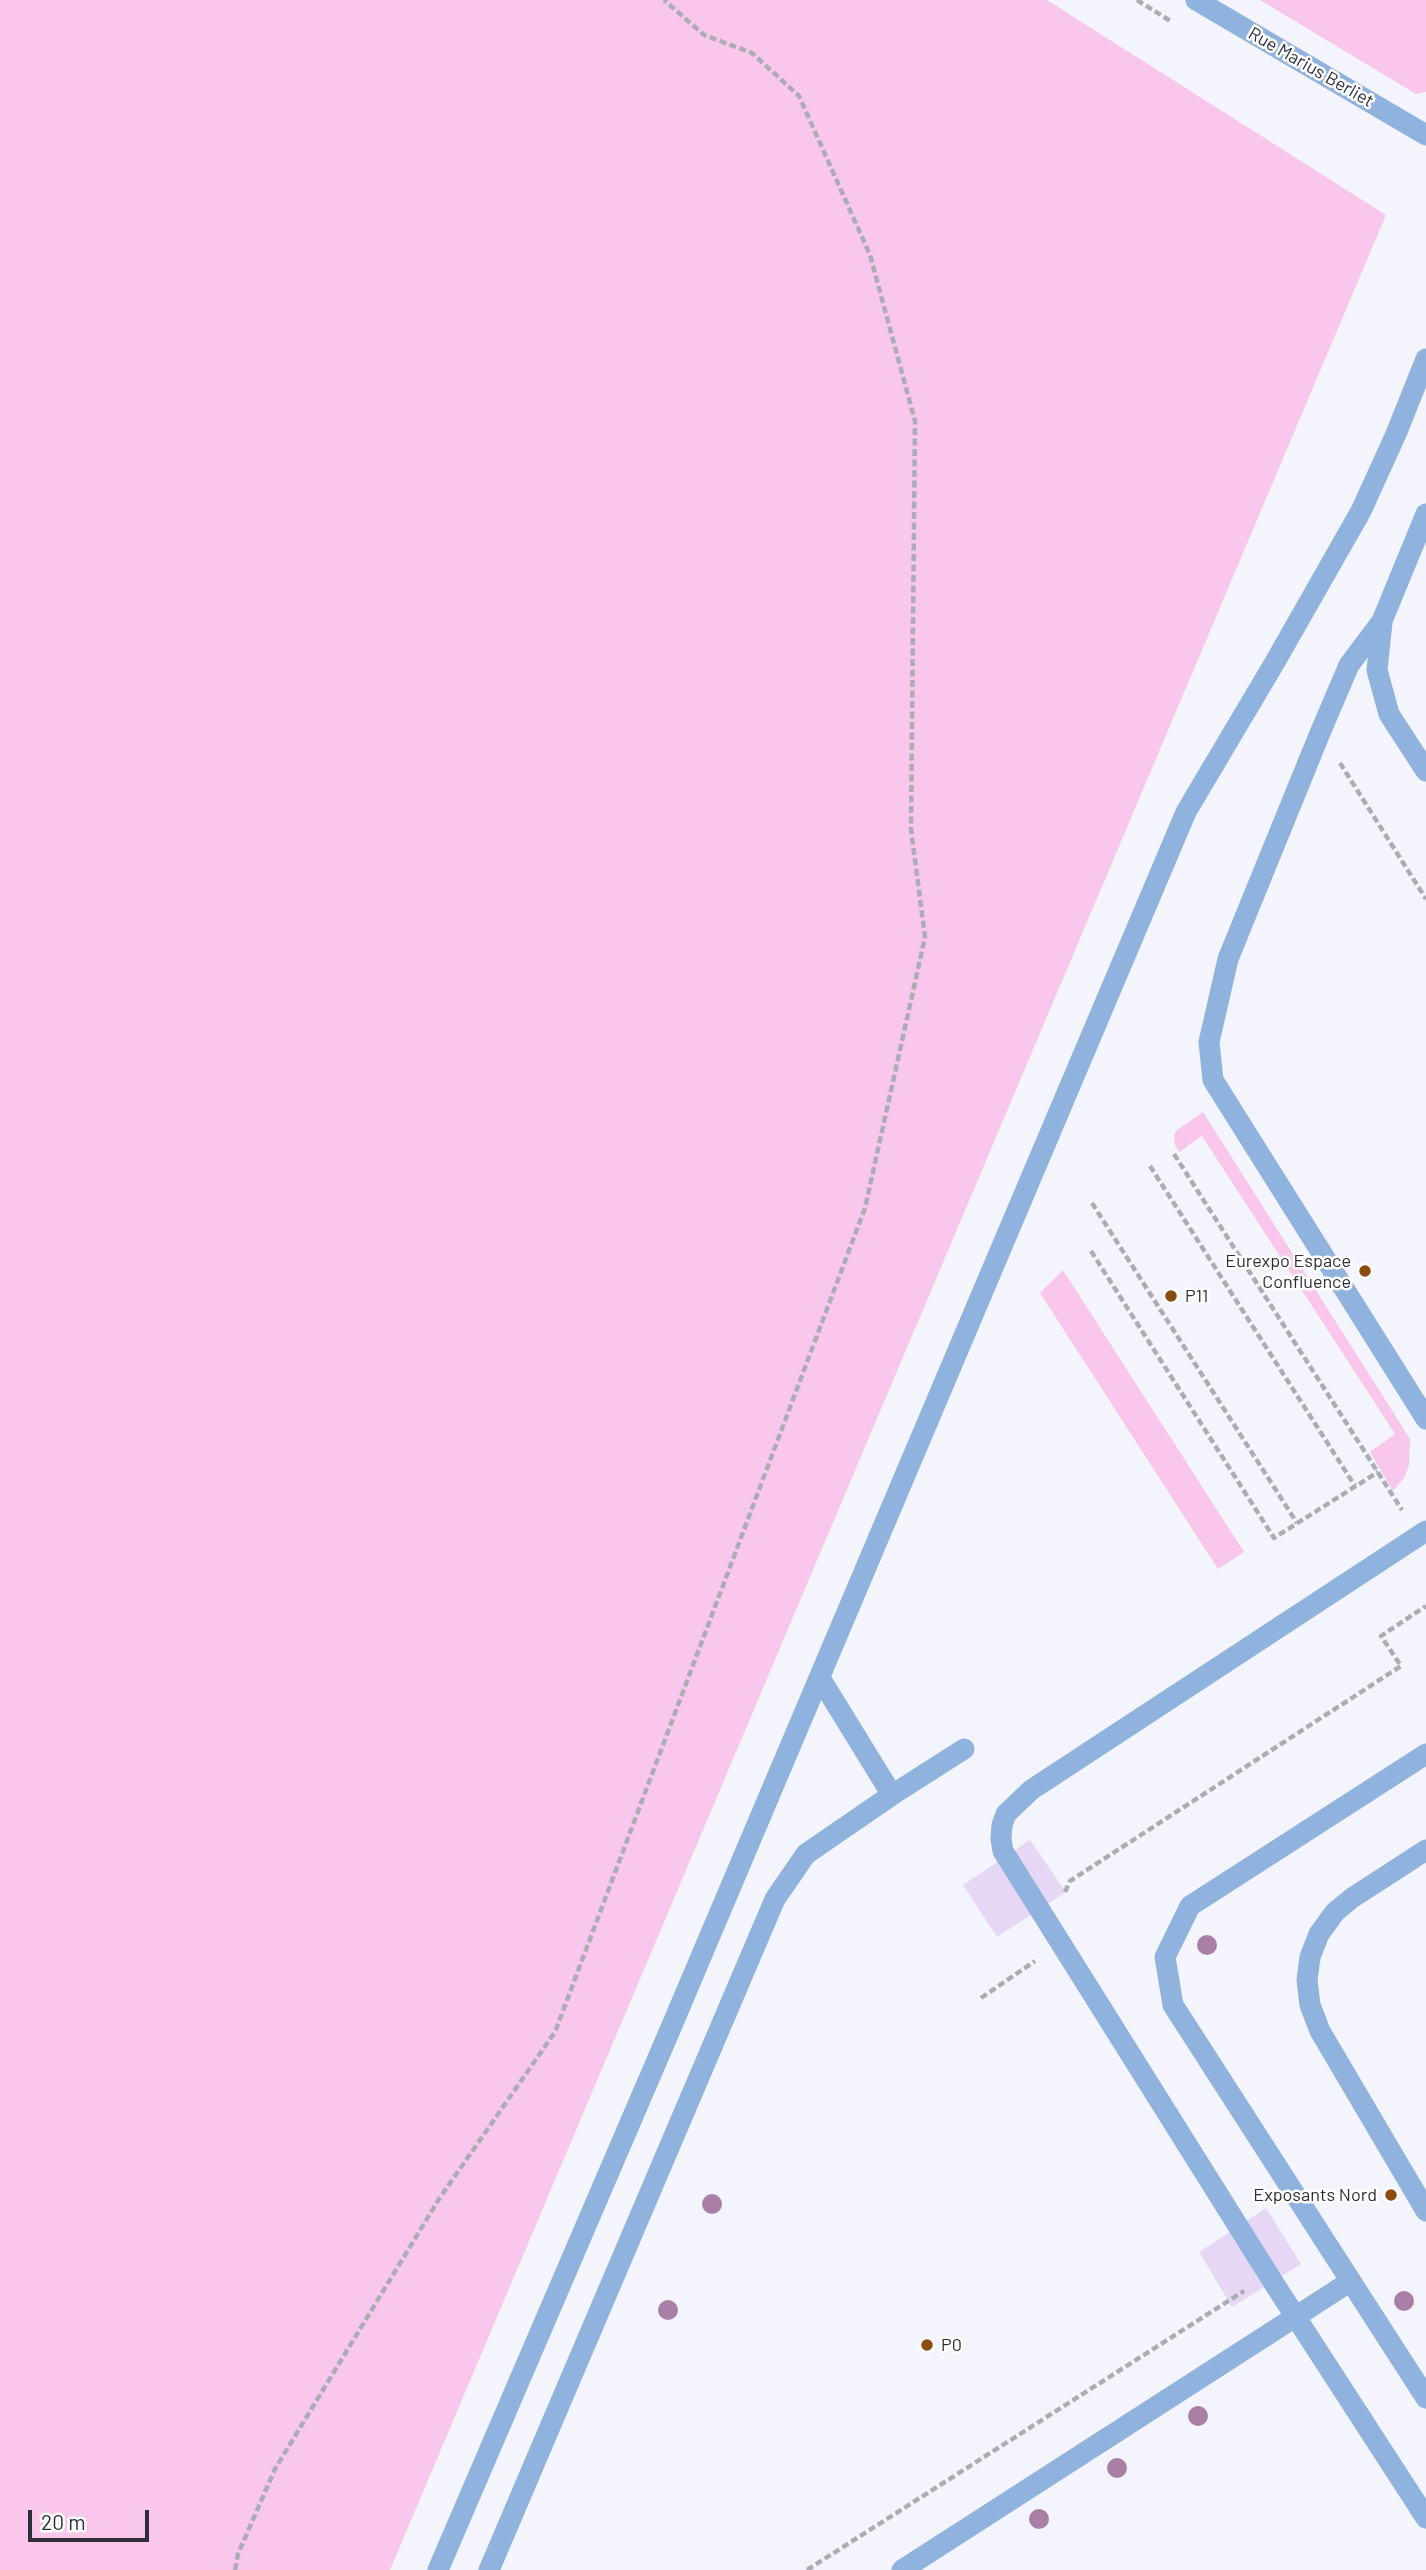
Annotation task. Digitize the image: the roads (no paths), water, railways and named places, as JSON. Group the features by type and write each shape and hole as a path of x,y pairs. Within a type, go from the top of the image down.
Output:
{"street":[{"name":"Rue Marius Berliet","path":"1196,0 1426,135"},
{"path":"438,2570 820,1678 1186,812 1361,511 1426,359"},
{"path":"1426,514 1382,621 1349,665 1320,733 1228,959 1209,1042 1213,1080 1426,1419"},
{"path":"1382,621 1377,670 1389,714 1426,771"},
{"path":"1422,1534 1054,1775 1006,1814 1001,1839 1003,1851 1296,2317 1426,2518"},
{"path":"820,1678 892,1795"},
{"path":"489,2570 775,1899 806,1854 964,1749"},
{"path":"1426,1754 1190,1906 1165,1957 1173,2005 1426,2398"},
{"path":"1426,1850 1335,1912 1319,1934 1310,1957 1307,1980 1310,2005 1320,2031 1426,2211"},
{"path":"902,2570 1351,2281"}],"place":[{"name":"Eurexpo Espace Confluence","path":"1365,1271"},
{"name":"P11","path":"1171,1296"},
{"name":"Exposants Nord","path":"1391,2195"},
{"name":"P0","path":"927,2345"}]}
